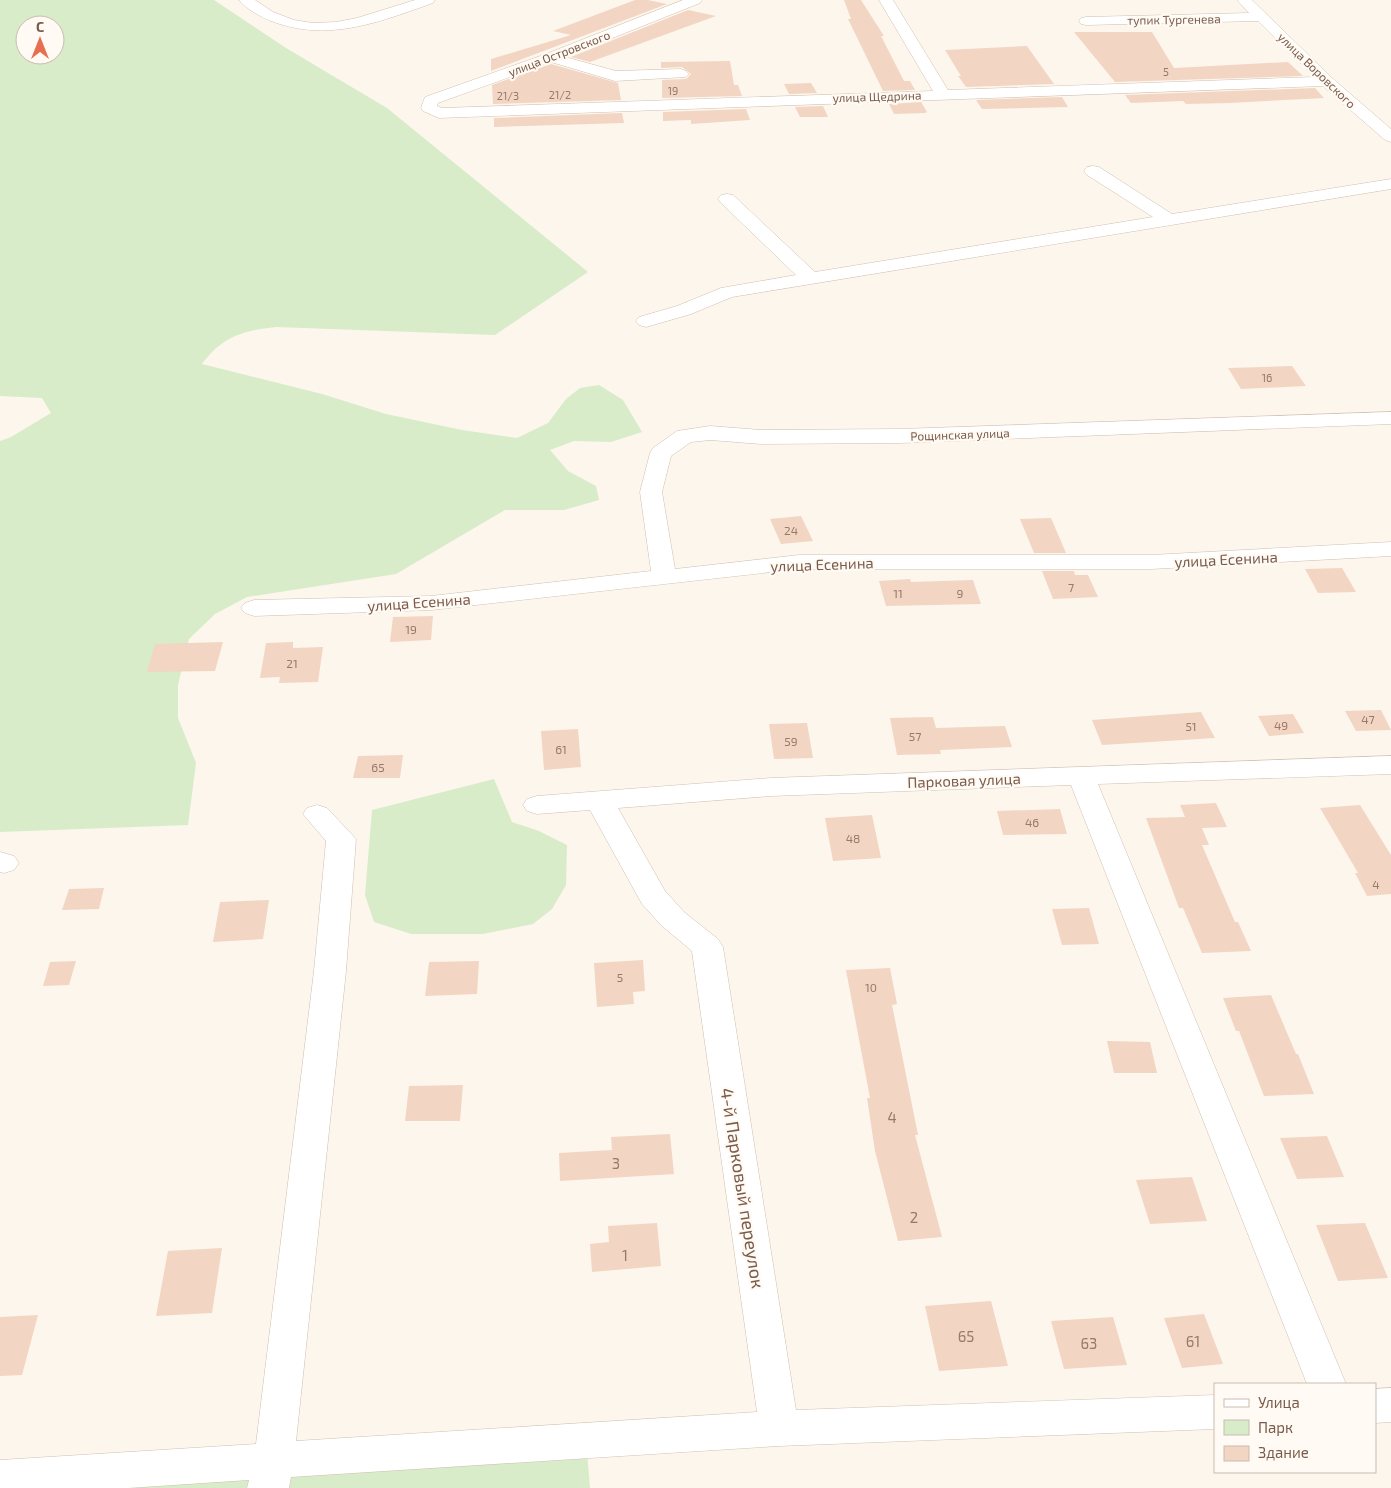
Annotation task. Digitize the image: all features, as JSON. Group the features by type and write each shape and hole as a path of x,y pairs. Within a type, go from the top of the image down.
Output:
{"street":[{"path":"246,0 259,10 284,22 312,26 342,27 365,22 428,0"},
{"name":"улица Островского","path":"429,108 431,100 551,58 695,0"},
{"path":"886,0 942,94"},
{"name":"улица Воровского","path":"1244,0 1327,81 1391,137"},
{"name":"тупик Тургенева","path":"1086,21 1262,17"},
{"path":"551,58 616,76 681,74"},
{"name":"улица Щедрина","path":"429,108 439,112 448,112 1327,81"},
{"path":"1093,171 1169,220"},
{"path":"646,320 684,310 728,292 1391,184"},
{"path":"726,199 810,278"},
{"name":"Рощинская улица","path":"664,577 651,492 661,453 685,436 710,433 761,437 900,436 1391,418"},
{"name":"улица Есенина","path":"254,608 431,603 799,562 1151,562 1391,549"},
{"name":"Парковая улица","path":"537,805 771,787 1081,776 1389,769"},
{"path":"1081,776 1327,1383"},
{"name":"4-й Парковый переулок","path":"599,800 653,897 673,919 707,947 779,1428"},
{"path":"271,1474 330,971 341,839 317,814"},
{"path":"1376,1406 1391,1405"},
{"path":"0,1478 271,1474 779,1428 1214,1412"}],"green space":[{"path":"0,0 214,0 286,48 387,108 588,272 495,335 276,327 234,336 218,347 202,364 322,394 386,414 462,430 517,438 548,423 566,399 580,388 599,385 623,400 642,432 611,442 574,441 550,450 568,471 596,486 599,500 564,510 505,510 396,574 247,597 215,614 189,639 178,685 178,718 196,763 188,825 0,832 0,441 11,437 51,413 42,398 0,396"},
{"path":"494,779 512,822 539,831 567,845 566,885 552,909 533,924 483,934 411,934 374,922 365,895 372,810"},
{"path":"586,1441 590,1488 0,1488"}],"building":[{"path":"635,0 648,0 667,4 491,71 491,59 571,35 553,31"},
{"path":"844,0 861,0 884,36 881,36 904,81 910,81 915,90 883,91 848,19 851,19"},
{"path":"688,10 716,16 590,62 571,57"},
{"path":"1074,32 1152,32 1174,68 1288,62 1303,76 1115,82"},
{"path":"1027,46 1054,84 966,87 958,76 961,76 945,50"},
{"path":"730,61 734,85 738,85 742,96 662,98 662,80 686,79 691,74 682,67 661,68 661,62"},
{"path":"551,64 618,83 621,100 493,104 492,85"},
{"path":"811,83 817,93 789,94 784,84"},
{"path":"1315,88 1324,98 1186,104 1183,101 1131,103 1125,95"},
{"path":"1062,97 1068,107 982,109 976,100"},
{"path":"921,102 927,112 925,113 894,114 889,104"},
{"path":"823,106 828,117 800,117 795,107"},
{"path":"746,109 750,120 691,124 691,120 663,121 663,112"},
{"path":"622,113 624,123 494,127 494,118"},
{"path":"1292,366 1306,386 1241,389 1228,368"},
{"path":"801,516 813,541 781,544 770,519"},
{"path":"1051,518 1066,553 1034,553 1020,519"},
{"path":"1342,568 1356,592 1318,593 1305,569"},
{"path":"1042,571 1074,571 1075,575 1088,575 1098,597 1053,599"},
{"path":"910,579 911,582 973,580 981,604 886,606 879,581"},
{"path":"433,616 431,640 390,642 393,617"},
{"path":"223,642 215,671 147,672 155,644"},
{"path":"293,642 293,648 323,647 318,682 279,683 280,677 260,678 266,643"},
{"path":"1381,710 1391,730 1356,731 1345,711"},
{"path":"1201,712 1215,738 1102,745 1092,720"},
{"path":"1293,714 1304,733 1269,736 1258,716"},
{"path":"933,717 936,728 1005,726 1012,747 940,750 941,754 897,755 890,718"},
{"path":"807,723 813,758 774,759 769,724"},
{"path":"578,729 581,767 544,770 541,731"},
{"path":"403,755 400,778 353,778 358,756"},
{"path":"1216,803 1227,827 1202,828 1209,845 1202,845 1235,922 1238,922 1251,951 1202,953 1183,908 1179,908 1146,818 1185,817 1180,805"},
{"path":"1360,805 1391,855 1391,894 1367,896 1355,873 1358,873 1320,808"},
{"path":"1060,809 1067,834 1003,835 997,811"},
{"path":"872,815 881,858 833,861 825,818"},
{"path":"104,888 99,909 62,910 69,889"},
{"path":"269,900 263,939 213,942 220,902"},
{"path":"1089,908 1099,944 1062,945 1052,909"},
{"path":"643,960 645,991 633,992 634,1004 597,1007 594,963"},
{"path":"76,961 69,985 43,986 50,962"},
{"path":"479,961 477,994 425,996 429,962"},
{"path":"890,968 897,1004 892,1005 918,1135 915,1135 942,1237 898,1241 875,1151 867,1098 870,1098 846,970"},
{"path":"1271,995 1314,1094 1264,1096 1239,1031 1236,1031 1223,998"},
{"path":"1107,1041 1150,1042 1157,1073 1114,1073"},
{"path":"463,1085 460,1121 405,1121 409,1086"},
{"path":"670,1134 674,1174 560,1181 559,1153 612,1150 611,1137"},
{"path":"1327,1136 1344,1177 1297,1179 1280,1138"},
{"path":"1192,1177 1207,1221 1150,1224 1136,1180"},
{"path":"657,1223 661,1266 592,1272 590,1244 609,1242 608,1226"},
{"path":"1365,1223 1388,1278 1338,1281 1316,1225"},
{"path":"222,1248 212,1313 156,1316 168,1251"},
{"path":"991,1301 1008,1366 939,1371 925,1306"},
{"path":"1204,1314 1223,1364 1182,1368 1164,1318"},
{"path":"38,1315 22,1375 0,1376 0,1317"},
{"path":"1113,1317 1127,1365 1064,1369 1051,1321"}]}
